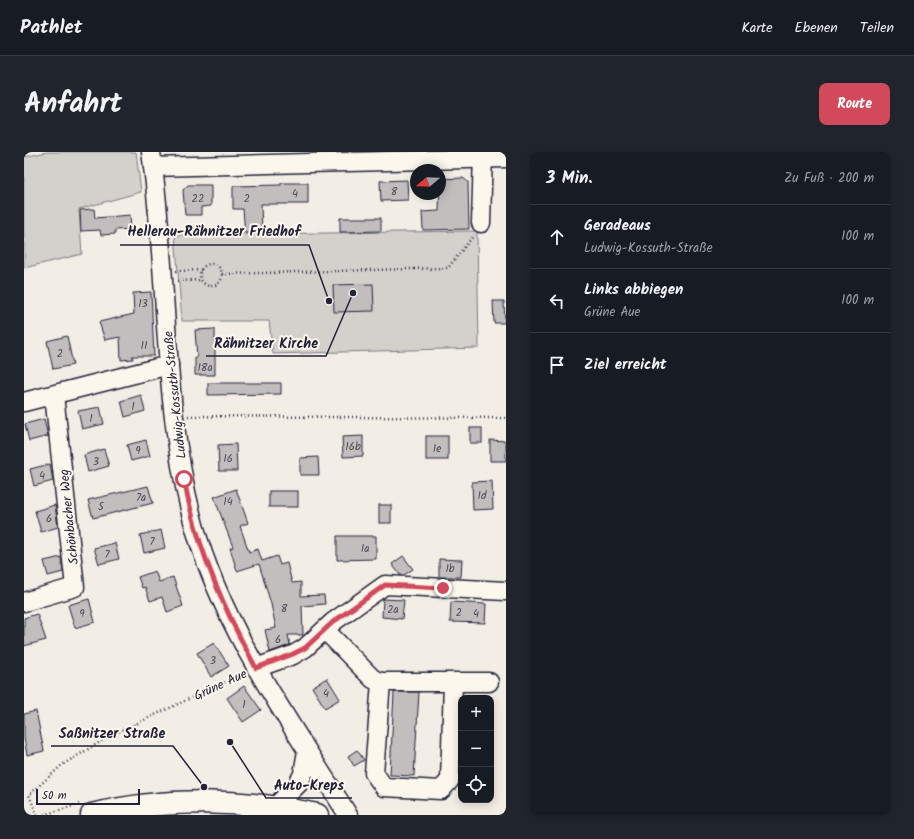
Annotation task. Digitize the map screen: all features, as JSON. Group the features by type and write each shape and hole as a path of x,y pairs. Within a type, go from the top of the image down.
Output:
{"main road":[{"path":"92,815 133,807 166,804 234,803 317,815"}],"street":[{"path":"481,223 483,155"},
{"path":"152,159 483,155 506,158"},
{"name":"Ludwig-Kossuth-Straße","path":"152,159 162,246 174,416 187,495 203,553 219,594 256,668 348,815"},
{"path":"24,402 170,365"},
{"name":"Schönbacher Weg","path":"24,602 75,587 54,395"},
{"name":"Grüne Aue","path":"256,668 305,648 333,622 385,585 506,591"},
{"path":"325,630 373,679 381,682 490,682"},
{"path":"381,682 374,773 384,787 441,790 450,780 453,683"},
{"path":"274,808 298,784 303,774 307,751"}],"path":[{"path":"222,274 448,268 481,227 481,223"},
{"path":"212,263 217,264 221,268 222,274 217,285 205,285 202,280 202,270 206,265 212,263"},
{"path":"175,264 176,281 202,280"},
{"path":"175,271 202,270"},
{"path":"174,416 506,418"},
{"name":"Grüne Aue","path":"38,815 29,795 62,765 110,736 256,668"}],"shaded area":[{"path":"47,152 136,152 141,192 79,209 82,254 24,268 24,157"},
{"path":"477,231 479,348 273,354 269,321 182,321 175,235"}],"building":[{"path":"463,178 468,182 469,229 423,230 422,212 439,211 439,200 446,200 446,179"},
{"path":"407,180 408,200 381,201 380,181"},
{"path":"281,183 308,183 308,204 261,204 262,233 245,233 243,209 233,209 233,186 281,185"},
{"path":"188,185 211,185 211,206 201,207 201,215 185,215 183,190"},
{"path":"94,209 95,218 130,215 131,229 115,230 115,234 101,235 100,230 81,231 80,210"},
{"path":"340,218 381,218 381,231 340,232"},
{"path":"373,284 374,311 334,312 333,285"},
{"path":"151,292 154,356 132,356 133,359 121,360 120,337 105,340 99,322 134,314 133,293"},
{"path":"493,301 504,301 505,323 494,323"},
{"path":"215,329 215,375 195,375 195,358 197,358 195,330"},
{"path":"67,336 73,365 53,369 47,341"},
{"path":"208,383 281,383 281,394 208,395"},
{"path":"141,395 145,411 125,417 121,401"},
{"path":"100,407 104,424 82,429 78,411"},
{"path":"44,419 48,436 29,441 25,424"},
{"path":"470,428 482,428 482,443 470,443"},
{"path":"363,436 363,456 343,457 342,437"},
{"path":"426,436 448,436 448,460 426,460"},
{"path":"146,440 150,456 131,461 127,445"},
{"path":"490,440 506,441 506,461 490,461"},
{"path":"236,444 237,471 219,471 218,445"},
{"path":"104,449 109,466 88,472 84,455"},
{"path":"318,457 319,475 300,475 300,458"},
{"path":"50,464 53,481 34,486 30,469"},
{"path":"492,481 493,509 473,510 472,482"},
{"path":"148,486 153,503 93,518 88,500"},
{"path":"236,489 248,523 240,526 249,552 258,549 262,561 277,556 280,565 287,563 292,583 301,582 301,596 324,595 325,604 302,606 303,635 288,635 290,645 270,652 265,630 276,628 271,604 259,564 237,571 230,548 233,547 214,497"},
{"path":"269,491 298,491 298,507 269,507"},
{"path":"55,505 58,527 41,532 35,511"},
{"path":"379,505 391,505 391,523 379,523"},
{"path":"161,530 165,548 144,553 140,535"},
{"path":"337,536 376,536 376,559 337,560"},
{"path":"115,543 119,559 99,564 94,548"},
{"path":"403,556 413,569 404,575 400,575 392,564"},
{"path":"61,557 63,572 48,576 44,561"},
{"path":"439,559 462,560 461,577 439,577"},
{"path":"155,571 159,582 173,577 183,606 167,612 162,597 150,601 145,587 142,588 138,577"},
{"path":"89,599 95,622 75,628 68,605"},
{"path":"383,599 404,600 402,619 382,617"},
{"path":"451,602 486,604 485,623 450,622"},
{"path":"37,614 46,640 24,646 24,618"},
{"path":"214,643 229,666 211,677 197,653"},
{"path":"327,678 340,699 325,708 312,687"},
{"path":"244,686 261,710 243,722 227,698"},
{"path":"394,692 419,692 414,776 390,775"},
{"path":"36,711 44,751 27,755 24,738 24,714"},
{"path":"357,750 364,760 354,766 348,756"}],"place":[{"name":"Rähnitzer Kirche","path":"353,293"},
{"name":"Hellerau-Rähnitzer Friedhof","path":"329,301"},
{"name":"Auto-Kreps","path":"230,742"},
{"name":"Saßnitzer Straße","path":"204,787"}],"route":[{"path":"184,479 194,525 203,553 230,619 256,668 305,648 333,622 385,585 443,588"}]}
